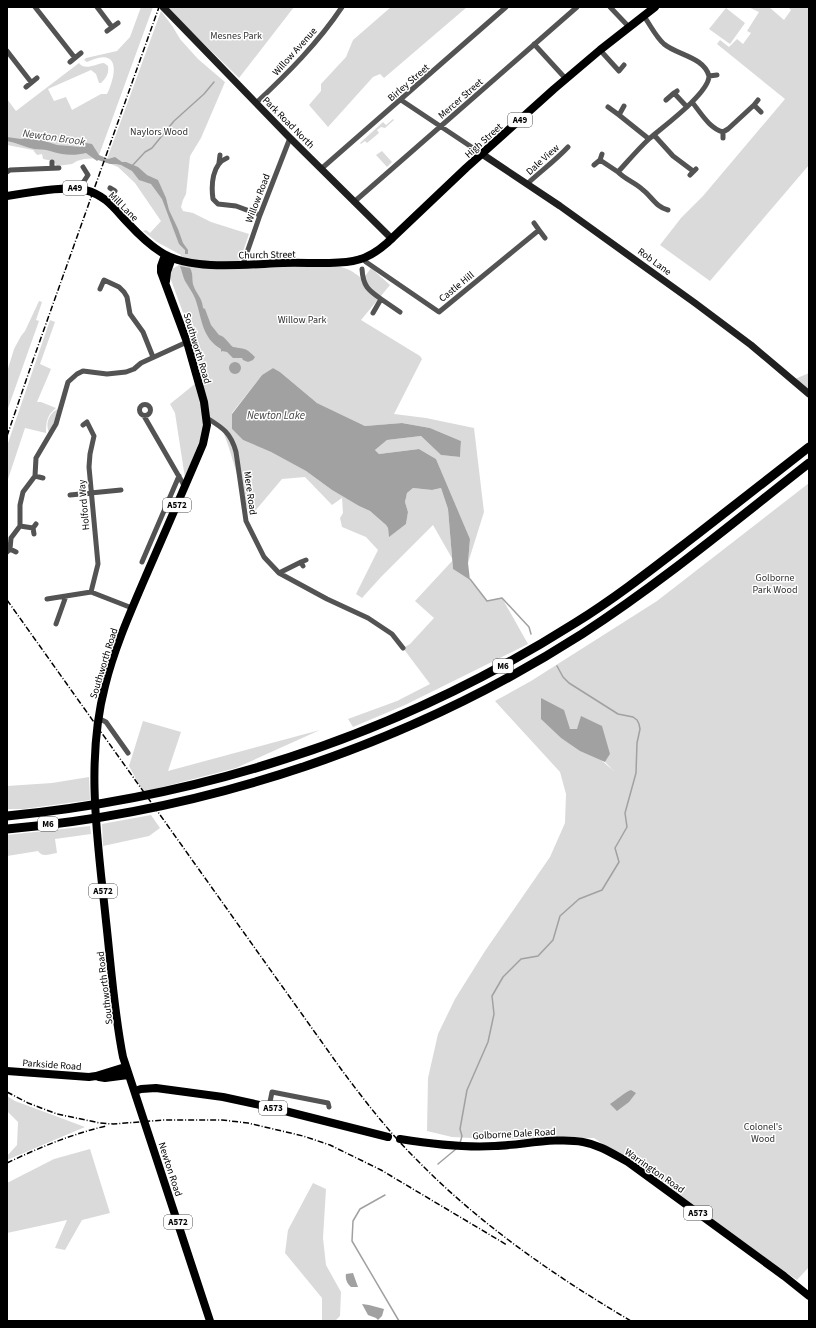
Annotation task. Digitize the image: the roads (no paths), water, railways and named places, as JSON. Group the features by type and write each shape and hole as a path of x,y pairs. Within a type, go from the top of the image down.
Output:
{"highway":[{"name":"M6","path":"7,816 102,804 150,795 234,775 279,762 325,746 423,706 487,674 550,639 614,597 640,579 809,447"},
{"name":"M6","path":"7,829 89,819 147,809 235,788 332,757 427,718 493,685 551,653 622,607 809,463"}],"main road":[{"name":"High Street","path":"364,260 392,239 482,154 566,79 643,15 655,7"},
{"name":"Mill Lane","path":"7,196 64,189 79,189 99,196 108,201 140,236 168,256"},
{"name":"Church Street","path":"168,256 193,263 210,265 345,262 364,260"},
{"name":"Southworth Road","path":"136,1094 125,1067 120,1041 97,834 94,794 96,734 105,685 111,665 132,608 203,444 206,431 207,418 204,402 187,342 167,284 162,276 161,269 168,256"},
{"name":"Parkside Road","path":"7,1071 89,1077 125,1067"},
{"name":"Parkside Road","path":"96,1076 105,1078 128,1075"},
{"name":"A573","path":"136,1094 156,1088 223,1098 269,1106 388,1137"},
{"name":"Newton Road","path":"136,1094 210,1321"},
{"name":"Golborne Dale Road","path":"400,1139 466,1146 494,1146 566,1141 582,1142"},
{"name":"Warrington Road","path":"582,1142 602,1148 628,1162 809,1296"}],"street":[{"path":"35,7 75,58"},
{"path":"97,7 112,27"},
{"name":"Park Road North","path":"163,7 290,138 392,239"},
{"name":"Willow Avenue","path":"256,103 300,60 342,7"},
{"name":"Birley Street","path":"322,169 506,7"},
{"name":"Mercer Street","path":"354,202 577,7"},
{"path":"610,7 629,27"},
{"path":"618,172 652,137 692,102 707,86 709,81 709,76 701,64 670,48 661,41 643,15"},
{"path":"107,32 118,23"},
{"path":"534,44 566,79"},
{"path":"600,50 623,75"},
{"path":"7,51 31,82"},
{"path":"70,62 80,53"},
{"path":"619,71 624,65"},
{"path":"709,76 717,75"},
{"path":"26,87 37,78"},
{"path":"666,100 675,92 687,107"},
{"path":"401,100 482,154"},
{"path":"692,102 708,123 723,135 758,100"},
{"path":"754,105 760,112"},
{"path":"619,115 624,106"},
{"path":"608,107 652,137 693,172"},
{"name":"Willow Road","path":"243,264 290,138"},
{"name":"Dale View","path":"527,184 540,171 557,159 568,147"},
{"path":"220,154 219,163 212,179 213,199 218,204 236,206 260,215"},
{"name":"Rob Lane","path":"482,154 560,206 695,303 751,345 809,394"},
{"path":"594,165 600,160 602,154"},
{"path":"219,163 227,158"},
{"path":"600,160 643,190 658,206 668,210"},
{"path":"52,162 52,168"},
{"path":"83,167 88,173 88,177"},
{"path":"7,172 10,170 59,168"},
{"path":"79,189 88,177 94,177"},
{"path":"108,201 114,191"},
{"path":"534,223 545,238"},
{"name":"Castle Hill","path":"364,260 439,312 539,230"},
{"path":"364,260 362,270 364,282 368,290 400,312"},
{"path":"358,276 362,270"},
{"path":"100,289 107,274"},
{"path":"104,280 119,287 124,292 127,297 130,314 143,332 153,357"},
{"path":"373,313 381,298"},
{"path":"16,552 9,551 11,538 20,526 21,498 26,487 35,476 36,458 56,424 68,382 80,372 102,374 126,372 134,369 153,357 187,342"},
{"path":"77,366 80,372"},
{"path":"101,380 102,374"},
{"path":"144,416 185,487"},
{"name":"Mere Road","path":"207,418 226,430 233,441 246,521 264,557 279,573 327,599 368,618 392,634 403,648"},
{"name":"Holford Way","path":"83,424 88,422 94,436 89,467 98,564 92,592"},
{"path":"30,455 36,458"},
{"path":"35,476 43,478"},
{"path":"137,556 142,561 178,476"},
{"path":"70,495 121,490"},
{"path":"20,526 34,528"},
{"path":"279,573 303,563"},
{"path":"47,599 92,592 132,608"},
{"path":"56,624 66,596"},
{"path":"98,721 106,722 128,753"},
{"path":"269,1106 272,1092 328,1103 330,1107"}],"water":[{"path":"7,137 21,139 32,137 57,145 81,147 86,143 92,144 99,155 108,159 115,157 122,162 138,167 147,175 158,180 183,243 188,250 188,254 185,254 185,250 179,244 162,199 151,184 139,180 132,171 121,165 97,161 86,153 68,155 34,149 7,141"},
{"path":"180,266 190,268 194,287 201,299 203,308 205,309 211,325 219,335 225,338 233,347 248,350 255,357 253,360 248,362 242,358 233,358 227,352 221,352 221,349 215,345 206,334 195,298 185,281"},
{"path":"235,362 239,364 241,368 239,372 235,374 231,372 229,368 231,364"},
{"name":"Newton Lake","path":"273,368 280,372 317,403 365,426 402,423 430,428 461,441 460,457 441,455 421,436 387,440 375,450 379,454 419,449 436,459 470,539 468,563 470,580 453,569 448,509 441,488 432,490 413,488 407,493 405,502 408,512 406,524 389,537 388,528 386,525 370,511 332,490 306,471 271,452 243,440 232,429 232,414 262,375"},
{"path":"541,698 564,710 570,729 577,729 581,716 602,726 610,754 605,762 580,751 561,738 541,719"},
{"path":"631,1090 636,1093 629,1102 617,1111 610,1104 625,1093"},
{"path":"353,1273 358,1287 351,1287 348,1284 346,1274"},
{"path":"362,1304 384,1309 382,1316 378,1320 368,1315"}],"waterway":[{"path":"132,166 145,152 152,148 174,121 204,94 214,82"},
{"path":"470,579 487,601 502,598 529,627 531,634"},
{"path":"460,1143 462,1136 460,1129 467,1090 488,1042 494,1014 492,996 503,977 521,959 538,956 553,940 560,916 579,899 602,890 619,862 615,848 627,827 625,813 636,773 637,743 640,729 639,724 633,717 618,714 569,683 563,677 557,666"},
{"path":"438,1164 456,1149"},
{"path":"385,1195 360,1209 353,1221 352,1241 399,1321"}],"railway":[{"path":"7,436 159,7"},
{"path":"7,600 341,1069 367,1104 405,1148 439,1182 517,1247 573,1285 631,1321"},
{"path":"7,1092 28,1103 57,1114 100,1123 113,1124 164,1120 222,1120 248,1123 303,1136 330,1145 381,1170 507,1245"},
{"path":"7,1163 55,1142 106,1126"}],"park label":[{"name":"Mesnes Park","path":"236,35"},
{"name":"Naylors Wood","path":"159,131"},
{"name":"Willow Park","path":"302,319"},
{"name":"Golborne Park Wood","path":"775,582"},
{"name":"Colonel's Wood","path":"763,1132"}],"water label":[{"name":"Newton Brook","path":"54,137"}]}
